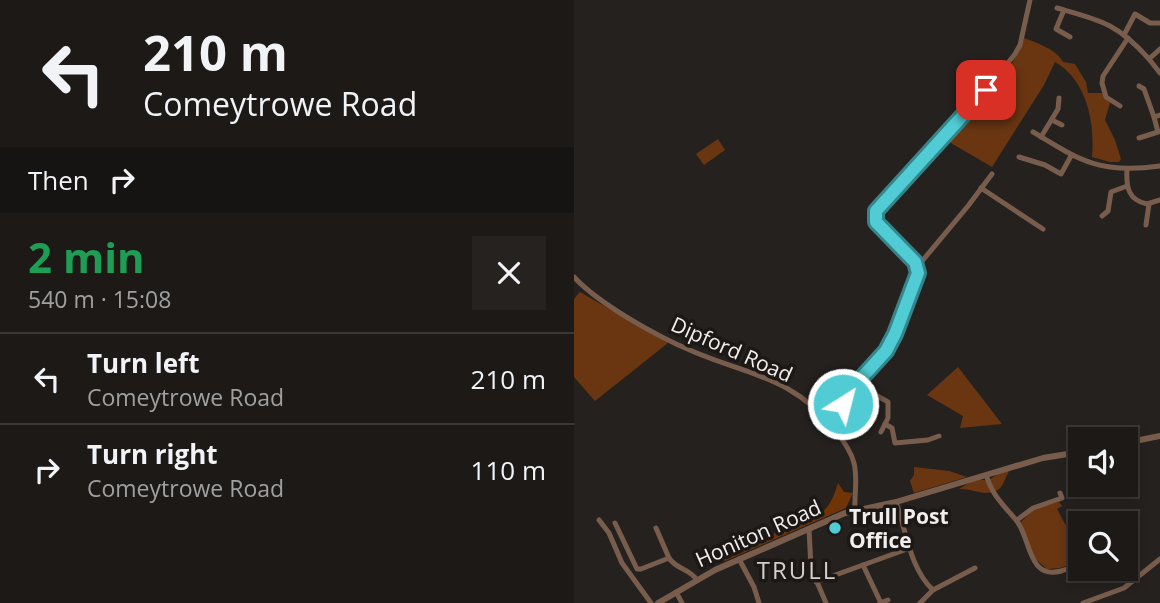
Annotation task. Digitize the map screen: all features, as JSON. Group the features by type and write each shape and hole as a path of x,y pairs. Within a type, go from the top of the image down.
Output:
{"street":[{"path":"918,266 876,222 876,211 986,90 1015,54 1020,45 1030,0"},
{"path":"1057,8 1100,20 1126,36 1160,73"},
{"path":"1064,10 1053,27 1070,37"},
{"path":"1115,105 1104,94 1103,71 1126,36 1133,13 1150,23 1159,23"},
{"path":"1149,59 1160,49"},
{"path":"1137,84 1144,89 1157,116 1159,132 1139,138"},
{"path":"1041,137 1061,106 1059,98"},
{"path":"1052,120 1062,125"},
{"path":"1032,132 1071,156 1092,164 1127,169 1160,166"},
{"path":"1026,160 1029,152"},
{"path":"1019,157 1045,164 1063,176 1071,156"},
{"path":"1127,169 1127,186 1133,198 1149,204 1160,200"},
{"path":"831,425 856,384 886,351 917,278 918,266 992,174"},
{"path":"1108,214 1111,192 1127,186"},
{"path":"982,188 1043,229"},
{"path":"1146,225 1149,204"},
{"name":"Dipford Road","path":"574,277 616,310 688,350 771,379 810,404 831,425 848,449 854,463 857,481 855,511"},
{"path":"856,384 888,402 881,432"},
{"path":"885,424 892,428 896,445 939,436"},
{"path":"1138,440 1160,436"},
{"name":"Honiton Road","path":"658,603 739,559 855,511 896,502 1043,458 1068,454"},
{"path":"986,475 996,498 1017,520 1031,558 1038,566 1052,572 1068,568"},
{"path":"1017,520 1033,508 1062,498"},
{"path":"896,502 910,548 924,578 933,590"},
{"path":"603,521 622,563 651,603"},
{"path":"615,523 637,569 669,558"},
{"path":"656,528 669,558 676,567 691,572 696,580"},
{"path":"809,529 811,568 826,603"},
{"path":"816,582 910,548"},
{"path":"739,559 759,603"},
{"path":"1083,603 1124,588 1160,559"},
{"path":"863,565 880,602 888,600"},
{"path":"920,603 933,590 973,571"},
{"path":"676,592 682,603"}],"shaded area":[{"path":"1024,38 1052,50 1063,62 1075,64 1086,82 1088,93 1102,93 1110,103 1105,120 1115,140 1121,159 1119,162 1092,157 1092,130 1082,91 1066,70 1055,62 1044,85 992,167 944,139 1002,77 1020,50"},
{"path":"718,139 725,150 704,165 696,154"},
{"path":"580,292 668,343 595,401 574,377 574,299"},
{"path":"958,367 1002,424 960,428 963,416 927,395"},
{"path":"914,467 949,471 967,477 914,493 910,481 914,475"},
{"path":"1010,470 1001,487 995,492 959,489 979,480 987,481"},
{"path":"838,483 844,492 853,493 846,508 725,561 716,554 734,541 742,539 754,545 793,523 817,515 829,505"},
{"path":"1059,502 1062,506 1057,509 1068,527 1068,566 1047,569 1033,557 1021,522 1034,509"}],"place":[{"name":"Trull Post Office","path":"835,528"}],"district":[{"name":"TRULL","path":"797,569"}],"route":[{"path":"843,404 856,384 886,351 918,273 918,266 880,227 874,214 986,90"}]}
